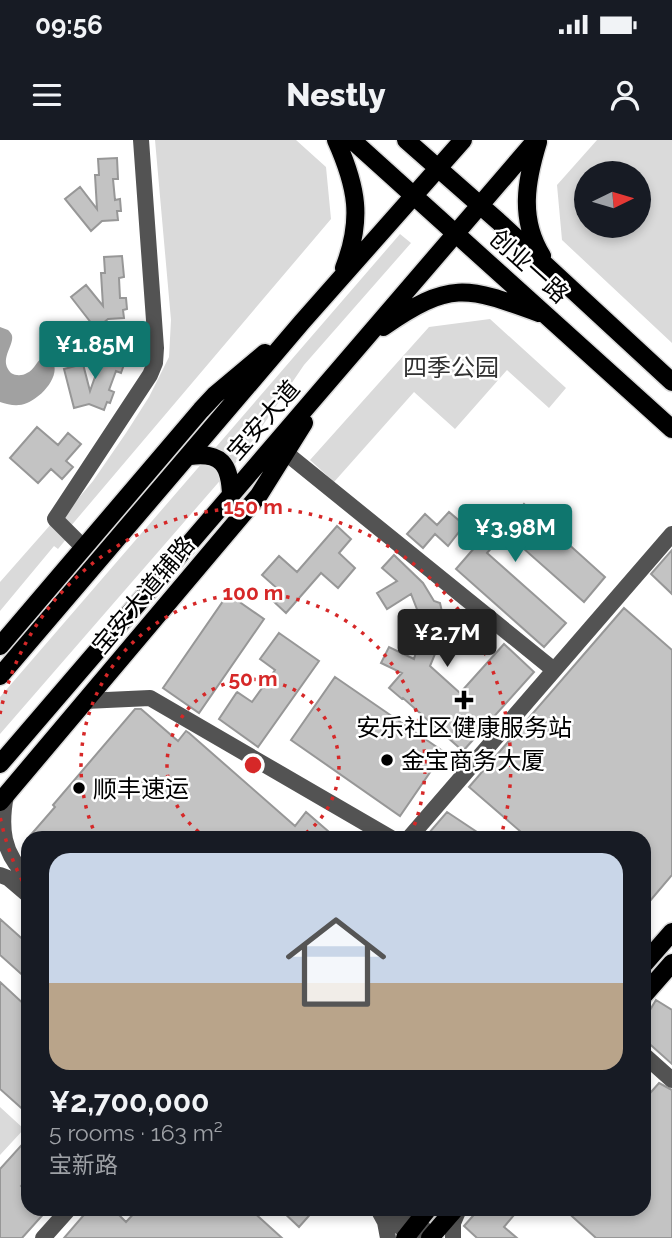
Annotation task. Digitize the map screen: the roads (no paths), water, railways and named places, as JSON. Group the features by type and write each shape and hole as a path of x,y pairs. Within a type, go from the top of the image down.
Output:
{"main road":[{"path":"336,140 352,181 356,208 355,235 338,281"},
{"name":"创业一路","path":"352,140 672,429"},
{"name":"创业一路","path":"406,140 481,205 672,382"},
{"name":"宝安大道","path":"0,676 190,456 302,321 463,140"},
{"path":"537,140 529,171 526,207 533,239 555,273"},
{"name":"宝安大道","path":"0,764 537,140"},
{"path":"363,340 418,304 439,295 456,292 476,292 548,316"},
{"path":"0,646 215,395 302,321"},
{"name":"宝安大道辅路","path":"3,798 259,495 334,375"},
{"path":"190,456 205,454 217,457 231,478 231,495"},
{"path":"651,956 672,932"},
{"path":"651,987 672,962"},
{"path":"432,1237 451,1216"}],"street":[{"path":"83,547 55,519 150,375 155,363 141,140"},
{"path":"286,453 554,670"},
{"path":"415,831 672,534"},
{"path":"85,701 150,698 375,831"},
{"path":"3,798 4,840 21,869"},
{"path":"0,875 21,889"},
{"path":"651,1061 672,1080"},
{"path":"43,1238 63,1216"},
{"path":"382,1216 388,1238"},
{"path":"392,1216 432,1237"},
{"path":"453,1238 455,1216"}],"place":[{"name":"安乐社区健康服务站","path":"464,700"},
{"name":"金宝商务大厦","path":"387,760"},
{"name":"顺丰速运","path":"79,788"}],"park label":[{"name":"四季公园","path":"451,367"}]}
